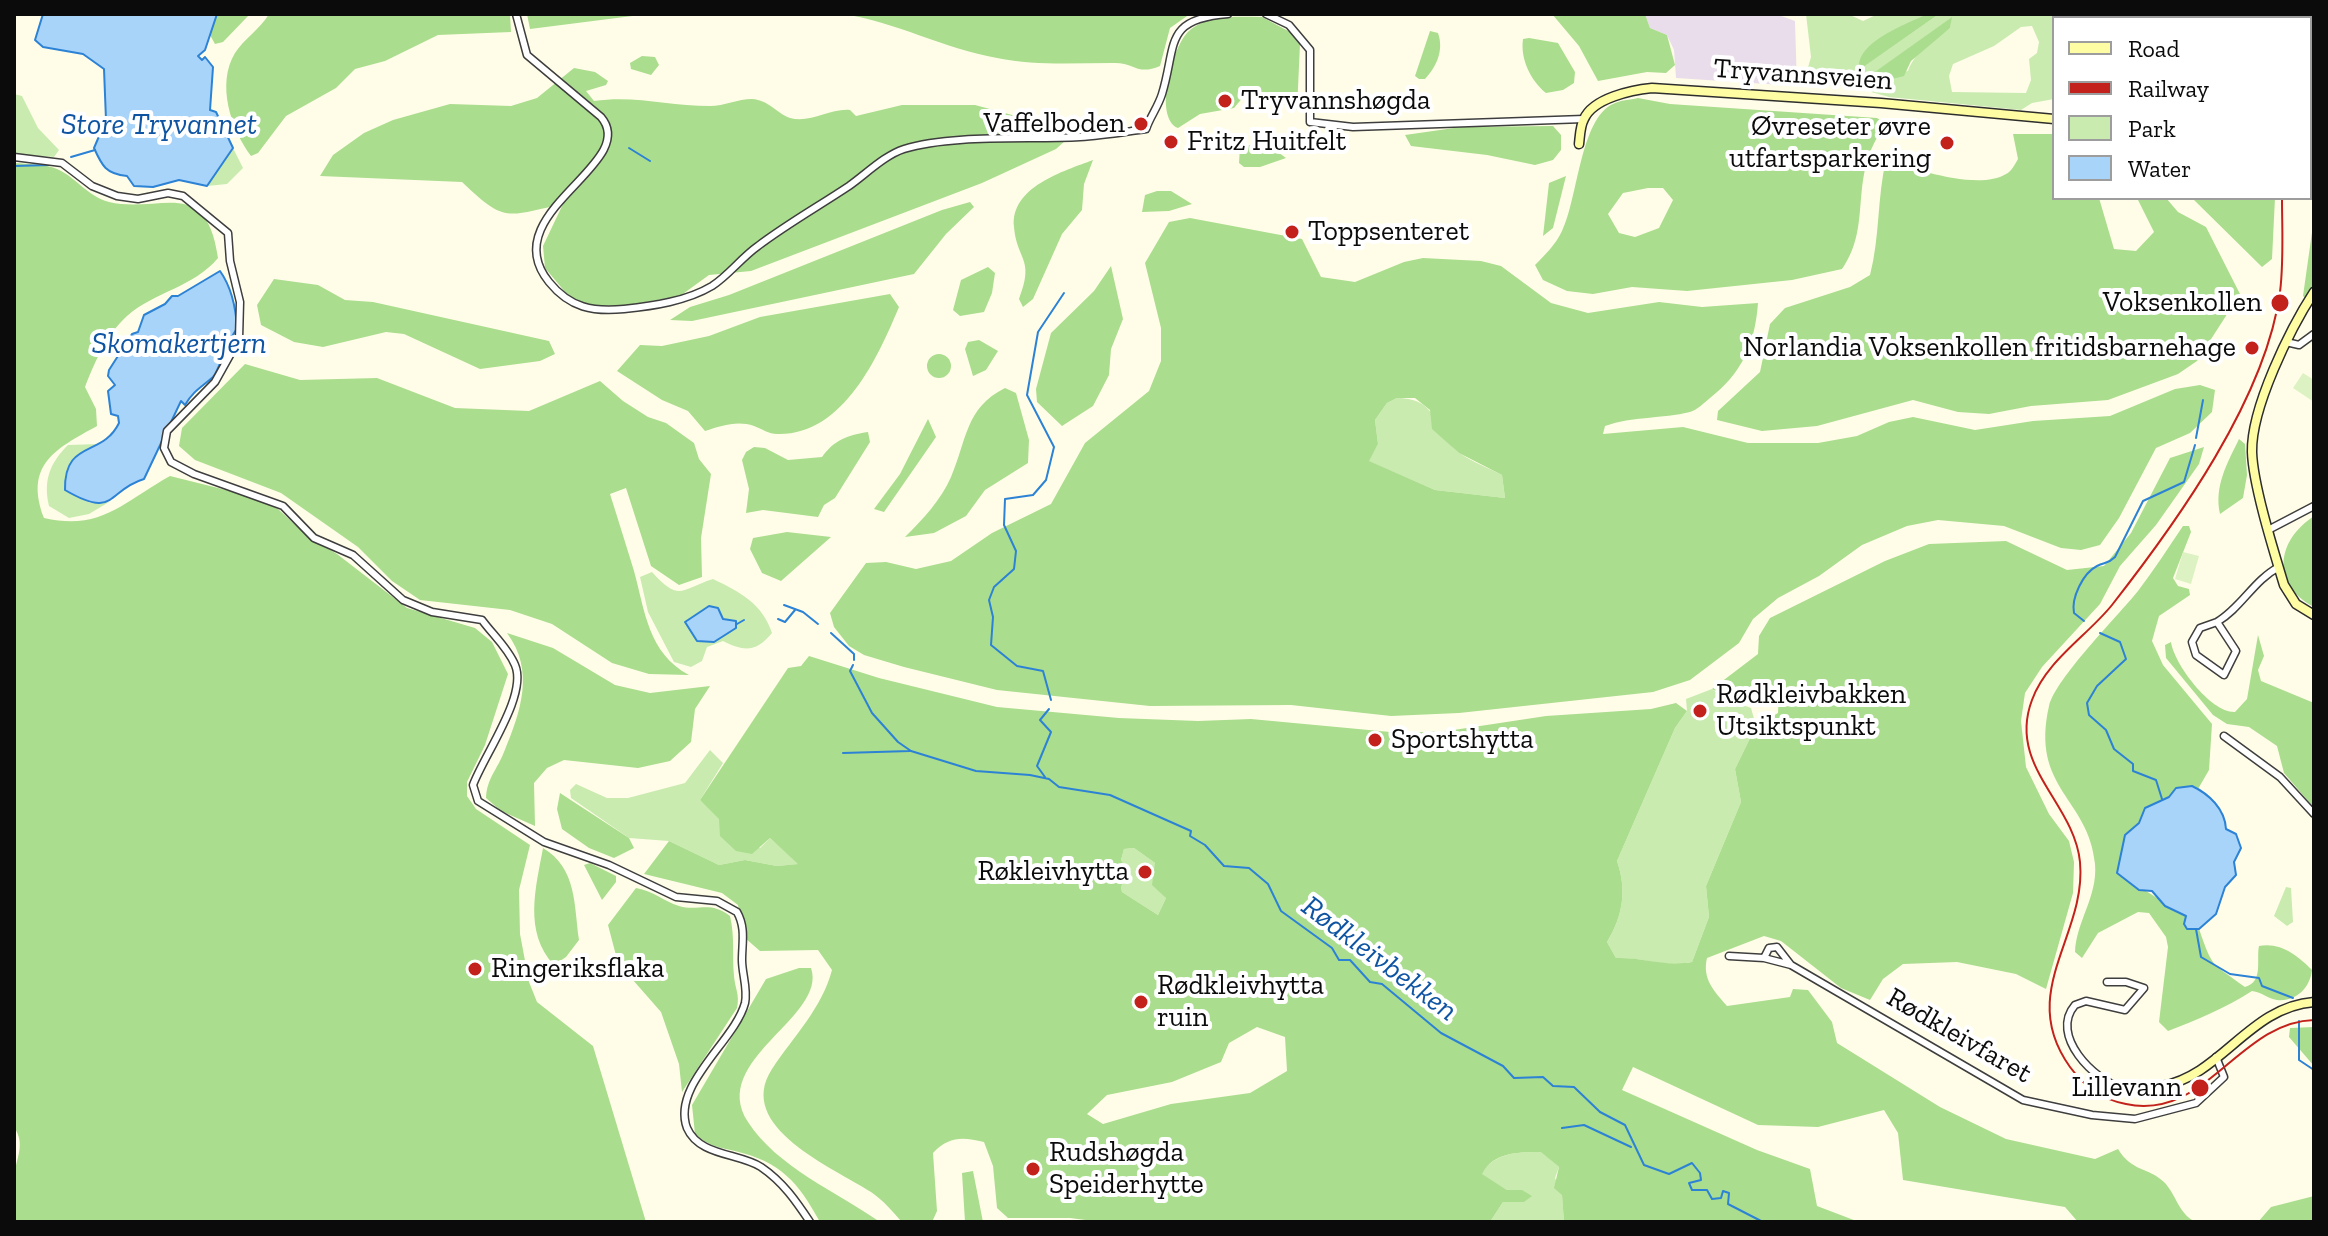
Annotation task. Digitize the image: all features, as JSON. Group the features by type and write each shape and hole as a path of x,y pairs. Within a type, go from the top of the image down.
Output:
{"street":[{"path":"516,14 527,55 597,114 609,128 606,148 595,164 557,201 541,232 537,250 541,269 556,290 580,307 598,310 661,304 712,286 758,245 900,150 990,139 1083,137 1146,129 1162,95 1170,51 1179,29 1197,18 1228,14"},
{"path":"1266,14 1289,25 1310,50 1310,122 1372,127 1584,119 1579,144"},
{"name":"Tryvannsveien","path":"1584,119 1593,108 1614,98 1659,88 2052,119"},
{"path":"14,157 62,163 92,186 125,198 178,194 189,199 225,229 240,302 239,339 215,382 170,427 164,442 165,453 171,462 188,471 283,506 314,538 353,555 380,583 403,600 432,612 482,620 514,663 518,685 473,785 478,801 544,842 609,865 676,897 717,901 737,912 743,933 745,1001 693,1086 686,1106 686,1125 693,1138 704,1146 749,1161 769,1173 790,1192 810,1222"},
{"path":"2314,292 2286,342 2259,412 2253,439 2254,467 2289,596 2314,615"},
{"path":"2286,342 2299,345 2314,334"},
{"path":"2270,529 2314,506"},
{"path":"2217,622 2236,651 2224,675 2196,655 2192,642 2200,628 2233,613 2269,573 2279,567"},
{"path":"2224,736 2287,782 2314,814"},
{"name":"Rødkleivfaret","path":"1764,958 1769,948 1777,947 1791,965"},
{"name":"Rødkleivfaret","path":"1729,956 1764,958 1791,965 2006,1093 2053,1107 2131,1119 2196,1103 2224,1077 2216,1057"},
{"path":"2107,982 2126,982 2144,988 2125,1010 2086,1001 2075,1005 2067,1018 2073,1045 2091,1069 2113,1084 2139,1089 2188,1080 2264,1018 2287,1007 2314,1002"}],"shaded area":[{"path":"1645,14 1776,14 1795,21 1797,86 1676,78 1674,50 1667,35 1650,28"}],"green space":[{"path":"217,14 250,14 223,42 215,44 210,35"},
{"path":"269,14 510,14 511,32 438,35 385,61 355,69 336,88 286,116 258,153 251,156 232,120 226,92 227,78 235,53"},
{"path":"527,14 648,14 530,29"},
{"path":"843,14 1190,14 1170,28 1160,66 1146,70 1120,63 1012,61"},
{"path":"1552,14 1645,14 1650,28 1667,35 1675,65 1666,73 1647,72 1598,81 1579,46"},
{"path":"1806,14 1848,14 1863,21 1878,14 1927,14 1881,38 1860,69 1939,14 2104,14 2052,16 2052,99 2032,103 2021,110 1889,97 1850,86 1803,85 1811,57","holes":["1951,18 1950,28 1920,52 1908,71 1866,79","2032,26 2039,42 2037,53 2029,59 2031,80 2026,93 1952,92 1949,76 1953,64 1994,46 2021,27"]},
{"path":"1927,14 1939,14 1859,70 1860,60 1873,43"},
{"path":"2314,14 2312,84 2312,16 2249,16"},
{"path":"1262,17 1290,32 1300,44 1297,110 1265,97 1244,96 1234,108 1200,114 1178,128 1171,122 1166,97 1171,66 1189,31 1214,19"},
{"path":"1952,17 1950,28 1911,61 1904,76 1877,83 1865,79"},
{"path":"1430,31 1438,33 1440,52 1429,74 1425,79 1419,79 1415,76"},
{"path":"1523,39 1558,43 1575,72 1574,83 1563,90 1546,93 1541,88 1531,76 1523,54"},
{"path":"642,56 655,57 659,65 651,75 631,69 630,63"},
{"path":"574,68 595,72 608,81 606,85 586,91 594,101 624,99 710,106 752,99 785,116 798,119 842,110 850,110 856,116 902,105 975,105 1075,132 1056,149 982,183 751,271 709,275 680,296 628,305 597,306 571,299 545,268 543,246 563,204 529,212 508,213 488,205 462,182 320,176 333,155 364,133 393,120 450,104 511,106 537,98"},
{"path":"14,94 22,96 38,128 59,150 54,157 14,154"},
{"path":"1638,98 1670,104 1877,118 1886,124 1867,163 1857,234 1842,269 1792,280 1687,291 1632,287 1593,294 1567,291 1543,280 1535,265 1562,231 1593,126 1602,112 1613,104","holes":["1663,188 1673,200 1659,228 1635,237 1619,233 1608,214 1623,193"]},
{"path":"1553,126 1561,135 1561,150 1553,160 1535,165 1487,155 1411,146 1405,135 1461,127"},
{"path":"2013,134 2052,134 2052,200 2100,200 2114,249 2136,251 2154,232 2138,200 2168,200 2178,212 2206,227 2240,294 2197,361 2178,374 2108,400 2031,406 1989,414 1958,412 1913,400 1817,426 1762,431 1717,420 1718,411 1760,372 1770,324 1785,308 1850,287 1870,275 1886,160 1946,177 1980,180 1994,179 2008,173 2018,159"},
{"path":"1240,146 1271,147 1286,158 1260,167 1244,167 1239,163"},
{"path":"233,148 243,168 227,184 207,186"},
{"path":"1093,160 1084,184 1082,210 1062,234 1033,299 1023,307 1019,299 1024,286 1025,267 1016,238 1015,213 1021,201 1041,183"},
{"path":"14,163 57,169 94,196 109,202 178,203 192,207 203,216 212,232 218,258 197,276 127,316 107,340 85,387 96,409 97,426 56,451 47,461 38,484 44,518 82,521 97,517 111,512 170,476 254,497 278,509 306,535 337,554 407,608 475,628 492,642 508,674 485,745 467,782 467,796 476,809 530,845 519,890 520,934 529,982 537,1002 593,1046 646,1222 14,1222 13,1182 20,1145 14,1127"},
{"path":"1566,176 1553,228 1543,236 1549,183"},
{"path":"1171,191 1192,204 1169,211 1142,212 1145,195"},
{"path":"2194,200 2275,200 2272,259 2262,267"},
{"path":"970,202 974,207 946,234 914,274 692,321 670,320 690,307 729,295 942,210"},
{"path":"1190,218 1302,239 1321,277 1355,282 1404,262 1423,258 1481,261 1501,266 1551,303 1588,313 1659,302 1702,307 1758,303 1754,332 1745,356 1731,378 1703,404 1690,412 1605,426 1603,434 1683,427 1748,443 1818,443 1857,436 1889,422 1913,417 1975,430 2033,421 2110,416 2175,389 2200,385 2215,390 2212,412 2190,433 2156,448 2119,518 2100,545 2081,550 2061,548 2004,526 1938,520 1907,526 1862,545 1819,576 1778,598 1753,619 1739,643 1690,680 1653,692 1459,713 1391,716 1291,705 1150,706 997,690 904,667 864,655 849,646 834,627 830,613 866,563 886,562 916,569 951,561 992,533 1051,504 1085,443 1149,391 1161,361 1161,328 1145,263 1169,222","holes":["1397,398 1415,398 1430,410 1432,429 1459,453 1502,475 1505,498 1435,490 1369,461 1378,444 1375,420 1387,403"]},
{"path":"2314,218 2314,283 2308,301 2303,296"},
{"path":"1111,266 1123,319 1111,349 1109,375 1093,406 1062,426 1037,402 1036,389 1051,333 1094,291"},
{"path":"988,267 995,273 992,293 984,312 960,316 953,310 961,280"},
{"path":"274,279 318,285 345,300 373,302 549,341 555,354 540,361 480,369 404,334 386,332 323,347 294,342 261,325 257,305"},
{"path":"890,294 899,307 869,370 839,408 821,422 800,431 774,434 754,426 729,424 705,431 688,411 662,400 617,371 640,345 662,346 709,336 760,317"},
{"path":"979,340 998,351 986,370 973,376 965,349 968,342"},
{"path":"939,354 950,361 951,366 944,377 939,378 928,371 927,366 934,355"},
{"path":"245,364 300,380 377,378 455,408 529,411 600,381 648,417 666,423 694,443 699,459 711,474 701,538 702,577 679,585 651,566 626,488 610,494 650,630 665,655 689,675 649,674 612,663 552,624 510,610 420,600 392,581 358,547 281,493 195,460 179,446 182,428"},
{"path":"2303,373 2314,380 2314,402 2293,388"},
{"path":"1005,388 1016,393 1029,440 1028,463 985,490 966,516 934,533 905,537 942,494 975,415 992,396"},
{"path":"1397,398 1422,404 1430,411 1452,446 1466,457 1502,475 1505,498 1435,490 1368,461 1378,444 1375,420 1387,403"},
{"path":"928,419 936,437 884,512 874,509 900,474"},
{"path":"868,432 870,442 835,498 824,505 818,517 763,510 746,513 749,489 742,460 746,452 754,447 765,448 788,460 822,457 842,439"},
{"path":"2239,439 2245,444 2247,475 2243,498 2220,514 2220,485"},
{"path":"99,444 83,452 69,466 65,490 90,503 109,502 89,514 69,518 49,506 47,488 50,472 68,445"},
{"path":"2204,447 2199,464 2156,525 2120,566 2100,604 2042,667 2025,693 2021,721 2026,767 2049,814 2069,841 2074,862 2073,893 2046,989 2016,974 1957,962 1903,964 1883,979 1870,1000 1841,988 1781,941 1764,936 1707,958 1706,972 1710,984 1727,1006 1790,997 1793,989 1808,990 1832,1022 1837,1043 1940,1107 2006,1139 2095,1159 2118,1149 2134,1166 2164,1182 2190,1219 2196,1222 2078,1222 2065,1207 1903,1180 1898,1133 1884,1110 1818,1127 1758,1125 1633,1067 1622,1090 1757,1150 1810,1169 1817,1206 1859,1222 1564,1222 1562,1195 1554,1188 1559,1167 1541,1152 1507,1155 1487,1167 1482,1174 1507,1190 1522,1190 1532,1196 1524,1202 1503,1202 1490,1222 1101,1222 1070,1218 1008,1218 997,1208 993,1166 984,1142 963,1139 945,1143 933,1153 937,1211 932,1222 902,1222 875,1195 793,1143 777,1127 766,1109 764,1090 772,1069 822,997 832,970 818,950 760,951 745,938 738,905 722,893 644,874 669,841 719,865 745,860 777,866 798,864 770,838 752,854 736,851 720,836 719,819 700,800 788,668 801,666 809,656 879,678 997,707 1119,718 1198,721 1251,719 1401,733 1447,731 1546,716 1651,709 1676,703 1687,711 1675,728 1617,861 1622,882 1622,903 1607,942 1616,958 1692,962 1709,917 1706,886 1741,802 1735,769 1756,726 1778,713 1779,690 1768,682 1751,686 1737,703 1712,689 1758,654 1759,636 1770,618 1885,561 1929,544 2006,541 2067,570 2104,566 2131,533 2170,458","holes":["1134,848 1155,863 1152,885 1166,898 1158,915 1122,892 1121,887 1129,871 1121,860 1124,849","1257,1027 1285,1037 1287,1071 1250,1093 1171,1104 1103,1124 1087,1114 1107,1095 1172,1082 1221,1062 1229,1043"]},
{"path":"2314,516 2314,607 2291,587 2285,575 2284,562 2292,538"},
{"path":"2183,526 2189,526 2191,532 2173,578 2178,586 2189,589 2190,595 2159,616 2152,641 2163,665 2212,724 2209,770 2198,789 2192,786 2145,808 2139,823 2125,835 2117,873 2186,916 2184,924 2187,929 2199,929 2214,964 2245,987 2257,975 2259,946 2282,948 2312,970 2305,988 2290,999 2274,999 2252,991 2168,1031 2159,1022 2168,947 2166,937 2149,913 2138,912 2098,933 2082,958 2075,952 2093,887 2095,864 2083,823 2054,775 2047,756 2045,734 2049,706 2063,680 2138,591"},
{"path":"787,532 831,537 781,581 762,573 750,549 753,538"},
{"path":"2183,552 2199,556 2191,584 2175,579"},
{"path":"652,572 675,590 681,591 713,579 723,584 756,606 772,633 755,647 738,647 723,641 707,647 702,661 691,667 674,662 648,612 640,577"},
{"path":"507,633 553,648 615,685 650,693 710,686 695,709 691,742 670,761 638,768 564,760 547,768 534,783 535,826 501,811 486,798 487,791 520,706 523,677 516,647"},
{"path":"2258,635 2264,656 2258,670 2261,681 2314,703 2314,808 2284,773 2277,746 2249,727 2227,724 2213,715 2166,658 2165,645 2171,642 2179,662 2195,686 2215,705 2235,712 2247,699"},
{"path":"1712,689 1722,697 1751,708 1756,726 1735,769 1741,802 1706,886 1709,917 1692,962 1671,964 1616,958 1607,942 1622,903 1622,882 1617,861 1675,728 1687,711 1686,699"},
{"path":"710,750 723,763 700,800 760,848 770,838 799,864 777,866 745,860 719,865 669,841 629,838 571,798 570,790 576,784 607,798 628,798 685,783"},
{"path":"560,793 629,838 634,848 614,858 589,848 562,829 557,809"},
{"path":"543,848 554,856 568,877 579,940 566,957 554,965 544,952 535,924 535,893"},
{"path":"1134,848 1155,863 1166,898 1158,915 1122,892 1121,887 1129,871 1121,860 1124,849"},
{"path":"590,863 616,876 616,882 602,900 584,865"},
{"path":"2286,887 2291,888 2293,922 2287,926 2274,916"},
{"path":"636,888 679,906 710,907 730,916 737,1008 682,1092 679,1064 661,1012 618,963 608,925"},
{"path":"799,968 811,968 812,986 803,1004 755,1059 743,1079 740,1100 748,1122 760,1138 791,1166 880,1222 820,1222 796,1185 776,1168 751,1156 714,1146 695,1134 692,1105 766,979"},
{"path":"2314,1027 2314,1066 2289,1037 2290,1028"},
{"path":"1542,1152 1559,1167 1555,1178 1562,1194 1564,1222 1490,1222 1503,1202 1524,1202 1522,1190 1507,1190 1481,1174 1500,1157"},
{"path":"973,1171 983,1222 965,1222 962,1173"},
{"path":"2314,1196 2314,1222 2258,1222 2271,1207"}],"water":[{"name":"Store Tryvannet","path":"43,14 217,14 205,50 198,56 202,60 205,57 213,67 210,110 216,112 233,148 207,186 179,180 153,187 134,186 127,176 106,168 94,148 106,120 104,69 83,54 43,47 35,40"},
{"name":"Skomakertjern","path":"220,271 233,298 237,329 213,377 185,405 181,401 144,479 103,503 82,499 65,490 66,474 71,463 112,434 119,423 118,416 111,414 108,391 115,385 108,376 109,370 132,334 138,332 144,315 165,304 172,296 178,296"},
{"path":"709,606 718,608 723,619 736,621 736,628 714,642 697,641 685,622"},
{"path":"2192,786 2215,803 2223,815 2226,829 2236,834 2241,848 2234,862 2236,875 2225,887 2216,914 2199,929 2187,929 2184,924 2186,916 2165,906 2152,891 2139,890 2117,873 2125,835 2139,823 2145,808 2169,797 2176,788"}],"waterway":[{"path":"629,148 650,161"},
{"path":"71,157 95,150"},
{"path":"14,166 50,165"},
{"path":"1051,700 1043,671 1017,666 991,645 993,617 989,600 994,587 1014,569 1016,551 1004,525 1005,499 1033,495 1046,480 1054,447 1027,395 1038,332 1064,293"},
{"path":"2196,438 2203,400"},
{"path":"2084,621 2074,613 2076,593 2083,580 2092,569 2115,557 2143,501 2184,482 2195,445"},
{"name":"Rødkleivbekken","path":"784,605 803,612 818,624"},
{"name":"Rødkleivbekken","path":"778,619 785,622 795,610"},
{"name":"Rødkleivbekken","path":"737,624 744,620"},
{"name":"Rødkleivbekken","path":"831,633 854,654 854,660"},
{"path":"2100,633 2120,642 2126,659 2097,686 2087,703 2089,715 2106,730 2114,749 2133,764 2133,771 2156,780 2162,799"},
{"name":"Rødkleivbekken","path":"853,665 850,671 872,713 898,742 911,751 976,771 1030,775 1049,779 1059,787 1110,795 1191,831 1190,836 1205,845 1224,866 1249,868 1268,884 1281,911 1332,948 1339,960 1350,960 1370,982 1382,984 1441,1033 1503,1066 1514,1078 1543,1077 1553,1086 1574,1087 1600,1112 1625,1125 1644,1165 1669,1174 1692,1163 1701,1180 1689,1183 1692,1190 1707,1190 1712,1199 1721,1198 1723,1191 1729,1193 1728,1204 1763,1222"},
{"path":"1045,777 1037,766 1051,732 1040,720 1049,709"},
{"path":"843,753 910,751"},
{"path":"2196,929 2201,957 2230,974 2259,978 2262,986 2293,998"},
{"path":"2299,1021 2299,1060 2314,1070"},
{"path":"1562,1128 1584,1125 1631,1147"}],"railway":[{"path":"2312,106 2314,103"},
{"path":"2282,200 2280,292 2257,374 2238,416 2164,536 2112,605 2038,686 2027,723 2028,745 2035,764 2066,821 2080,862 2074,915 2057,964 2051,989 2050,1014 2055,1040 2081,1080 2102,1096 2118,1102 2154,1105 2179,1098 2201,1085 2264,1036 2288,1025 2314,1020"}],"place":[{"name":"Tryvannshøgda","path":"1225,101"},
{"name":"Vaffelboden","path":"1141,124"},
{"name":"Fritz Huitfelt","path":"1171,142"},
{"name":"Øvreseter øvre utfartsparkering","path":"1947,143"},
{"name":"Toppsenteret","path":"1292,232"},
{"name":"Voksenkollen","path":"2280,303"},
{"name":"Norlandia Voksenkollen fritidsbarnehage","path":"2252,348"},
{"name":"Rødkleivbakken Utsiktspunkt","path":"1700,711"},
{"name":"Sportshytta","path":"1375,740"},
{"name":"Røkleivhytta","path":"1145,872"},
{"name":"Ringeriksflaka","path":"475,969"},
{"name":"Rødkleivhytta ruin","path":"1141,1002"},
{"name":"Lillevann","path":"2200,1088"},
{"name":"Rudshøgda Speiderhytte","path":"1033,1169"}]}
